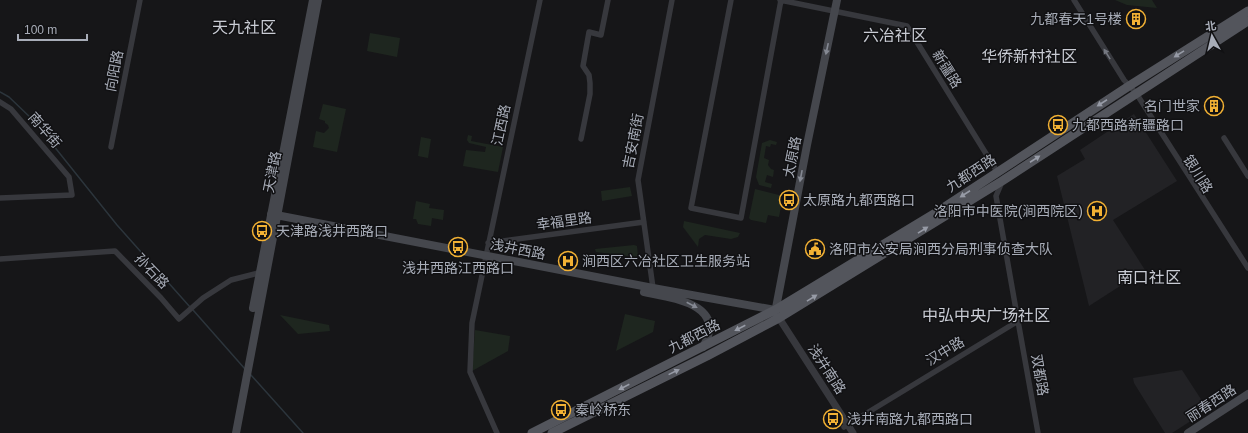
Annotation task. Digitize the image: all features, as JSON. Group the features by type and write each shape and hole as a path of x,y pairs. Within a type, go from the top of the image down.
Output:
{"main road":[{"name":"天津路","path":"274,217 313,0"},
{"name":"天津路","path":"240,393 318,0"},
{"name":"太原路","path":"777,316 837,0"},
{"name":"九都西路","path":"1000,177 1129,86 1248,11"},
{"name":"九都西路","path":"552,433 707,356 777,316 1134,94 1248,21"},
{"name":"浅井西路","path":"274,217 485,258 653,288 777,316"},
{"name":"浅井西路","path":"485,258 687,302 699,308 706,316 710,325 707,339 703,347"},
{"name":"九都西路","path":"532,433 703,347 777,316"},
{"path":"231,433 240,393"},
{"path":"236,433 240,393"},
{"name":"丽春西路","path":"1188,433 1248,394"},
{"name":"丽春西路","path":"1197,433 1248,400"}],"street":[{"name":"向阳路","path":"111,147 140,0"},
{"name":"江西路","path":"497,433 470,372 472,323 540,0"},
{"path":"581,140 590,94 589,75 583,66 589,32 601,35 608,0"},
{"name":"吉安南街","path":"653,288 638,180 672,0"},
{"path":"731,0 691,208 741,218 781,0"},
{"name":"新疆路","path":"781,0 907,26 1000,177"},
{"name":"银川路","path":"1074,0 1247,267 1248,274"},
{"name":"南华街","path":"0,102 11,108 69,176 72,195 0,198"},
{"path":"1224,138 1248,176"},
{"path":"1000,177 996,196 1018,321"},
{"name":"幸福里路","path":"488,243 644,222"},
{"name":"孙石路","path":"0,259 115,251 161,298 179,320 203,298 231,280 263,272"},
{"name":"浅井南路","path":"777,316 847,428 853,433"},
{"name":"汉中路","path":"847,428 1018,321"},
{"name":"双都路","path":"1018,321 1038,433"}],"shaded area":[{"path":"1115,0 1152,0 1157,8 1127,5"},
{"path":"370,33 400,38 397,57 367,51"},
{"path":"323,104 346,109 337,152 313,147 316,131 324,133 329,128 325,121 319,119"},
{"name":"洛阳市中医院(涧西院区)","path":"1134,114 1177,181 1113,220 1145,270 1089,306 1057,176 1085,159 1080,150"},
{"path":"468,135 472,136 471,141 503,147 498,172 463,166 466,150 485,152 486,147 469,143 467,140"},
{"path":"421,137 431,139 428,158 418,156"},
{"path":"770,140 777,142 776,145 771,144 770,147 766,146 764,158 769,160 768,165 774,170 773,177 767,175 765,182 772,184 771,188 759,185 756,177 762,143"},
{"path":"630,187 632,196 602,201 601,191"},
{"path":"755,189 783,196 779,217 768,215 766,223 751,220 749,218"},
{"path":"416,201 430,204 429,208 444,210 443,220 432,218 431,226 418,224 416,219 413,219"},
{"path":"684,221 740,233 738,237 731,239 705,235 699,239 698,247 683,227"},
{"path":"634,245 637,246 638,256 636,257 596,252 595,249"},
{"path":"625,314 655,321 653,332 616,351"},
{"path":"280,315 329,325 330,331 298,334"},
{"path":"475,330 510,336 508,351 472,371"},
{"path":"1182,370 1208,410 1172,433 1165,433 1134,383 1133,378"}],"waterway":[{"path":"0,92 9,97 33,120 117,225 190,307"},
{"path":"193,310 245,369"},
{"path":"250,374 303,433"}],"place":[{"name":"九都春天1号楼","path":"1136,19"},
{"name":"名门世家","path":"1214,106"},
{"name":"九都西路新疆路口","path":"1058,125"},
{"name":"太原路九都西路口","path":"789,200"},
{"name":"洛阳市中医院(涧西院区)","path":"1097,211"},
{"name":"天津路浅井西路口","path":"262,231"},
{"name":"浅井西路江西路口","path":"458,247"},
{"name":"洛阳市公安局涧西分局刑事侦查大队","path":"815,249"},
{"name":"涧西区六冶社区卫生服务站","path":"568,261"},
{"name":"秦岭桥东","path":"561,410"},
{"name":"浅井南路九都西路口","path":"833,419"}],"district":[{"name":"天九社区","path":"244,27"},
{"name":"六冶社区","path":"895,35"},
{"name":"华侨新村社区","path":"1029,56"},
{"name":"南口社区","path":"1149,277"},
{"name":"中弘中央广场社区","path":"986,315"}]}
